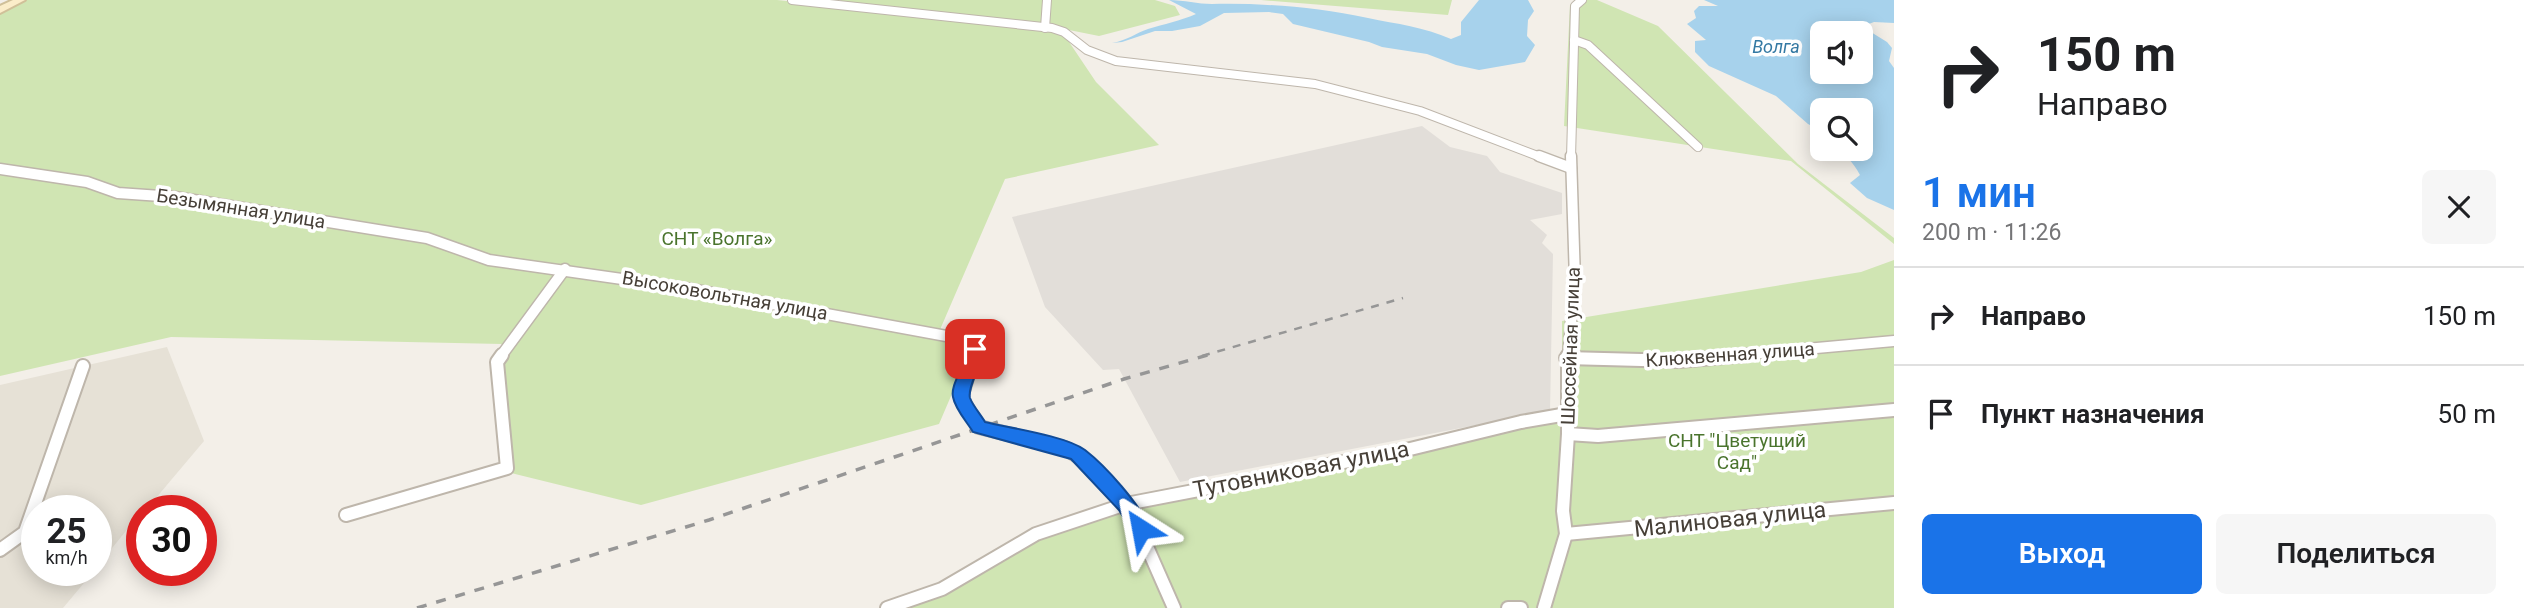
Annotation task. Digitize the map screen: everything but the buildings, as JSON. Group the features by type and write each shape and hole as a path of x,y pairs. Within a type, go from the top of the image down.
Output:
{"street":[{"path":"0,10 20,0"},
{"path":"792,0 1061,30 1087,50 1116,61 1315,84 1420,111 1571,168"},
{"path":"1045,28 1047,0"},
{"name":"Шоссейная улица","path":"1544,608 1566,534 1563,511 1567,434 1566,358 1575,280 1571,168 1575,6 1582,0"},
{"path":"1574,40 1588,46 1630,81 1698,146"},
{"name":"Безымянная улица","path":"0,169 87,182 118,193 175,197 427,237 465,249 480,257"},
{"name":"Высоковольтная улица","path":"480,257 850,317 968,340 975,349 975,358 961,391 961,398 979,427 1077,454 1126,504"},
{"path":"346,515 507,468 497,362 565,269"},
{"name":"Клюквенная улица","path":"1566,358 1679,361 1894,341"},
{"path":"1,550 25,532 83,366"},
{"path":"1567,434 1598,436 1894,410"},
{"name":"Тутовниковая улица","path":"887,608 942,589 1036,534 1126,504 1406,450 1521,422 1567,414"},
{"name":"Малиновая улица","path":"1566,534 1894,503"},
{"path":"1126,504 1141,529 1174,608"},
{"path":"1508,608 1521,608"}],"shaded area":[{"path":"1422,126 1450,147 1487,156 1500,172 1562,193 1562,214 1530,220 1547,235 1542,243 1553,254 1550,411 1180,482 1119,369 1103,370 1045,307 1012,217"},
{"path":"167,347 204,441 158,495 126,495 126,531 112,548 112,495 21,495 21,586 81,586 63,608 0,608 0,385"}],"green space":[{"name":"СНТ «Волга»","path":"25,0 777,0 1061,30 1096,82 1159,145 1005,179 939,332 975,340 939,424 641,505 503,471 491,367 502,344 171,337 0,376 0,13"},
{"path":"841,0 1155,0 1175,6 1180,15 1099,36 1054,27 839,3"},
{"path":"1261,0 1452,0 1448,15"},
{"path":"1575,0 1597,0 1658,26 1798,164 1894,238 1894,244 1791,161 1564,126 1570,5"},
{"name":"СНТ \"Цветущий Сад\"","path":"1894,260 1894,608 881,608 936,588 1017,537 1127,500 1562,417 1562,321 1861,272"}],"water":[{"path":"1169,0 1309,8 1410,26 1451,39 1461,35 1461,22 1479,0 1528,0 1534,11 1528,20 1527,36 1535,45 1525,62 1479,70 1427,54 1382,47 1293,24 1283,14 1269,12 1224,13 1200,26 1155,31 1112,43 1196,14"},
{"name":"Волга","path":"1704,0 1894,0 1894,23 1810,21 1810,84 1873,84 1873,33 1892,48 1889,61 1894,68 1894,210 1867,198 1850,183 1860,175 1850,161 1873,161 1873,98 1810,98 1810,125 1808,124 1776,96 1709,66 1695,52 1695,41 1706,40 1687,24 1696,18 1694,11 1699,6 1718,6"}],"railway":[{"path":"1202,356 1403,298"},
{"path":"417,608 709,520 1124,379 1208,355"}],"route":[{"path":"975,349 975,358 961,391 961,398 979,427 1049,444 1077,454 1126,504 1141,529"}]}
